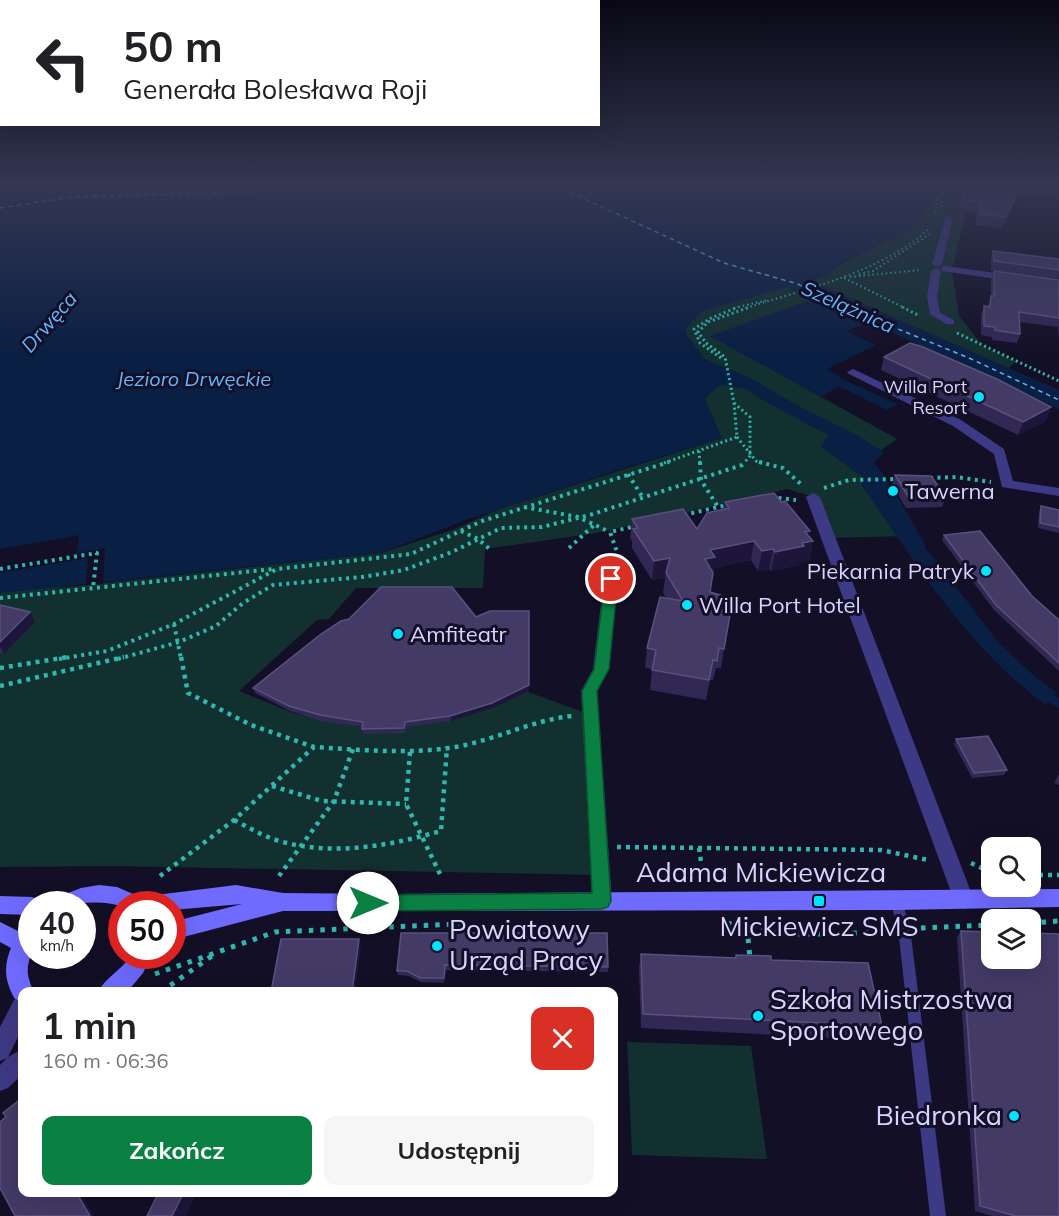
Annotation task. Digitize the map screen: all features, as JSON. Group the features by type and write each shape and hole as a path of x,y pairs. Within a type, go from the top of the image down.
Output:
{"main road":[{"name":"Adama Mickiewicza","path":"186,899 236,894 283,902 896,902 1059,898"},
{"name":"Adama Mickiewicza","path":"186,927 283,902"},
{"path":"0,905 18,906"},
{"path":"0,931 18,936"},
{"path":"18,957 16,974 21,987"},
{"path":"117,987 134,969"}],"street":[{"path":"942,242 932,297 935,314 950,322"},
{"path":"939,268 1027,280"},
{"path":"853,372 957,423 1000,452 1007,483 1059,492"},
{"path":"808,499 964,900"},
{"path":"602,901 589,691 601,669 611,579"},
{"path":"0,1050 18,1015"},
{"path":"0,1080 18,1064"}],"lane":[{"path":"896,902 904,928 938,1216"}],"path":[{"path":"808,499 793,475 783,468 756,461 737,437 734,403 725,357 700,337 699,329 705,323 863,270 912,242"},
{"path":"843,277 873,271 917,242"},
{"path":"843,277 901,272"},
{"path":"0,686 106,662 179,642 216,626 243,603 273,585 362,577 404,570 452,552 501,528 542,527 644,498 742,465 750,456 750,417 734,403"},
{"path":"0,598 411,554 460,531 523,507 737,437"},
{"path":"699,451 701,480 718,507"},
{"path":"628,474 644,498"},
{"path":"922,478 956,477 1007,483"},
{"path":"765,498 776,496 808,499 831,483 900,479"},
{"path":"675,517 730,505"},
{"path":"523,507 578,517 610,532 642,524"},
{"path":"569,548 594,525"},
{"path":"460,531 478,539 492,551"},
{"path":"610,532 617,552 616,569 611,579"},
{"path":"0,569 97,553 93,588"},
{"path":"0,668 107,651 174,624 277,569"},
{"path":"174,624 188,693 251,725 314,747 410,752 478,742 556,717 591,715"},
{"path":"160,876 234,820 314,747"},
{"path":"234,820 278,840 330,849 361,848 423,837 441,831 447,747"},
{"path":"279,876 304,845 334,801 353,749"},
{"path":"410,752 406,804 440,873"},
{"path":"271,786 322,801 406,804"},
{"path":"598,847 881,850 928,860"},
{"path":"699,848 702,875"},
{"path":"1041,875 1059,875"},
{"path":"1041,922 1059,921"},
{"path":"717,922 792,934 845,934 904,928 981,925"},
{"path":"150,976 275,932 464,924"},
{"path":"747,927 751,970"},
{"path":"168,987 219,951"}],"green space":[{"path":"0,242 570,242 833,268 884,242 959,242 952,270 959,316 982,345 1016,361 1004,374 822,298 735,349 897,439 864,462 909,536 828,538 813,497 787,489 597,533 485,549 483,588 356,588 329,619 317,620 239,691 293,713 338,723 523,690 591,715 600,875 114,866 0,867","holes":["722,438 499,509 455,529 381,553 57,588"]},
{"path":"627,1042 751,1046 767,1159 632,1155"}],"water":[{"name":"Jezioro Drwęckie","path":"0,242 883,242 833,267 831,274 811,281 1059,390 1059,409 869,322 846,331 876,345 827,369 846,381 898,404 887,410 838,386 822,397 710,336 814,299 787,287 702,311 686,328 687,335 705,359 750,378 804,409 855,434 885,453 874,462 878,475 868,476 891,512 934,558 998,642 1033,675 1056,692 1054,695 1059,698 1059,708 1048,702 1046,705 1018,683 968,631 923,574 862,486 861,476 821,447 828,435 746,389 723,385 717,387 705,399 722,438 466,520 381,553 0,593"}],"pier":[{"path":"79,535 77,553 105,548 103,584 86,585 88,558 0,573 0,549"}],"building":[{"path":"993,251 1059,259 1059,270 994,261"},
{"path":"994,271 1059,280 1059,318 1019,312 1020,334 984,326 984,306 990,307 991,296 994,296"},
{"path":"910,343 999,380 1051,407 1023,422 884,357"},
{"path":"895,475 931,476 946,497 909,498"},
{"name":"Willa Port Hotel","path":"774,493 781,502 785,501 810,531 805,532 813,541 802,543 804,546 775,552 773,549 762,551 754,541 710,550 715,557 705,559 713,573 710,592 727,597 725,609 731,609 724,649 719,648 717,661 713,660 709,680 652,670 656,650 647,648 660,597 683,601 666,573 670,558 654,561 633,529 638,528 632,519 683,509 697,529 707,513 729,508 725,502"},
{"path":"1041,506 1059,510 1059,527 1040,523"},
{"path":"980,531 1032,596 1059,620 1059,663 996,605 944,535"},
{"path":"381,587 452,587 476,617 490,611 529,611 529,685 492,703 450,716 405,722 404,728 362,729 363,722 320,715 289,706 253,688 321,634 341,621 349,619"},
{"path":"0,605 30,612 0,642"},
{"path":"988,736 1007,770 974,773 956,739"},
{"name":"Biedronka","path":"961,931 981,932 981,969 1041,969 1041,933 1059,934 1059,1216 1016,1216 980,1206"},
{"path":"401,933 607,933 608,967 445,965 444,978 420,978 407,971 397,971"},
{"path":"281,939 359,939 353,987 272,987"},
{"path":"641,954 736,958 736,955 771,956 771,960 868,963 882,1026 643,1014"},
{"path":"18,1101 18,1197 79,1197 90,1216 15,1216 0,1188 0,1122 6,1117 3,1113"},
{"path":"156,1197 182,1197 172,1216 147,1216"}],"waterway":[{"path":"852,450 864,462 915,546"}],"ferry route":[{"path":"678,242 724,263 798,284 822,298 969,358 1059,400"}],"place":[{"name":"Willa Port Resort","path":"979,397"},
{"name":"Tawerna","path":"893,491"},
{"name":"Piekarnia Patryk","path":"986,571"},
{"name":"Willa Port Hotel","path":"687,605"},
{"name":"Amfiteatr","path":"398,634"},
{"name":"Mickiewicz SMS","path":"819,901"},
{"name":"Powiatowy Urząd Pracy","path":"437,946"},
{"name":"Szkoła Mistrzostwa Sportowego","path":"758,1016"},
{"name":"Biedronka","path":"1014,1116"}],"route":[{"path":"368,903 602,901 589,691 601,669 611,579"}],"water label":[{"name":"Szelążnica","path":"848,307"},
{"name":"Drwęca","path":"49,322"}]}
